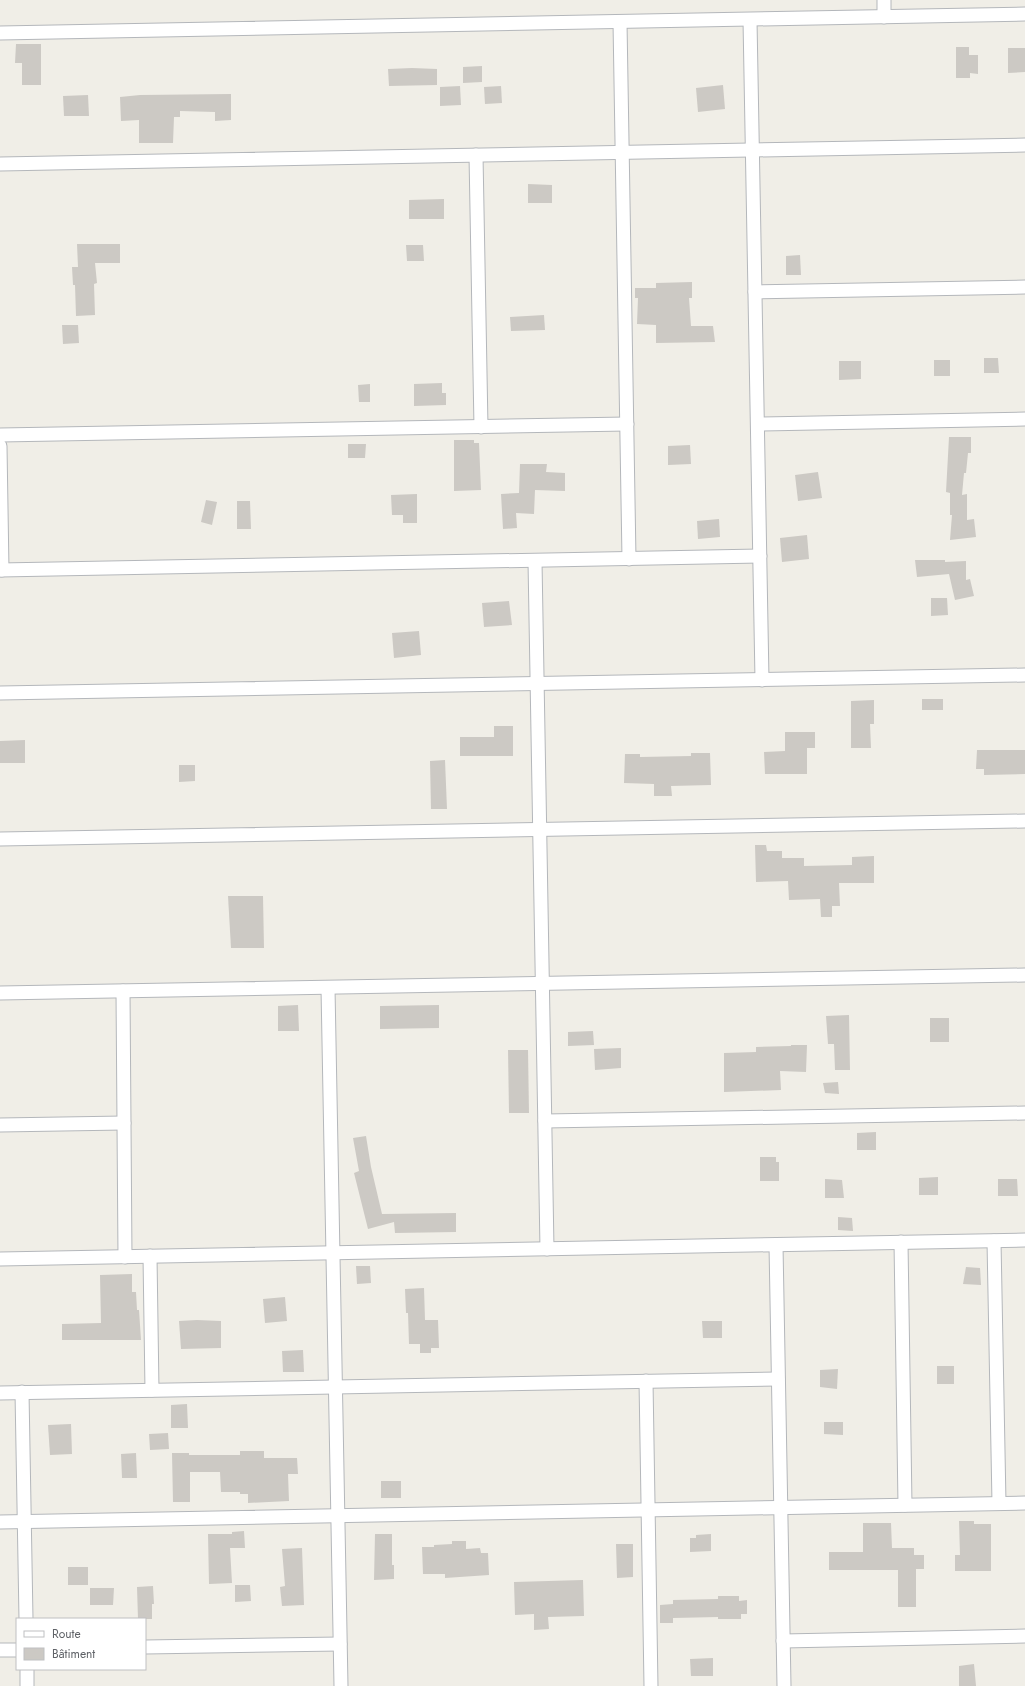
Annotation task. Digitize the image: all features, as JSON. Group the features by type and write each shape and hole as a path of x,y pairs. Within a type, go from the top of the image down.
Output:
{"street":[{"path":"884,0 884,17"},
{"path":"0,33 1025,14"},
{"path":"750,20 762,680"},
{"path":"620,22 629,559"},
{"path":"0,164 1025,145"},
{"path":"476,155 481,427"},
{"path":"755,292 1025,288"},
{"path":"758,424 1025,418"},
{"path":"0,435 627,424"},
{"path":"0,446 1,570 760,556"},
{"path":"535,561 547,1249"},
{"path":"0,693 1025,675"},
{"path":"0,839 1025,821"},
{"path":"0,994 1025,975"},
{"path":"328,988 341,1686"},
{"path":"123,991 125,1256"},
{"path":"545,1121 1025,1113"},
{"path":"0,1125 124,1123"},
{"path":"0,1259 1025,1240"},
{"path":"994,1241 999,1504"},
{"path":"901,1242 906,1505"},
{"path":"776,1245 784,1686"},
{"path":"150,1256 152,1390"},
{"path":"0,1393 778,1379"},
{"path":"646,1381 651,1686"},
{"path":"22,1392 26,1618"},
{"path":"0,1522 1025,1503"},
{"path":"783,1641 1025,1636"},
{"path":"146,1647 340,1644"},
{"path":"0,1650 16,1650"},
{"path":"27,1670 27,1686"}],"building":[{"path":"16,44 41,44 41,85 22,85 22,63 15,63"},
{"path":"956,47 969,47 969,55 978,55 978,74 970,73 970,78 956,78"},
{"path":"1008,48 1025,48 1025,72 1008,73"},
{"path":"482,66 482,82 463,83 463,67"},
{"path":"388,69 437,69 437,85 389,86"},
{"path":"723,85 725,109 698,112 696,88"},
{"path":"460,86 461,105 440,106 440,87"},
{"path":"501,86 502,103 485,104 484,87"},
{"path":"231,94 231,120 215,121 215,112 180,111 180,117 174,117 173,143 139,143 139,120 121,121 120,97 140,95"},
{"path":"88,95 89,116 64,116 63,96"},
{"path":"528,184 552,185 552,203 528,203"},
{"path":"444,199 444,219 409,219 409,200"},
{"path":"77,244 120,244 120,263 95,263 97,283 94,284 95,315 76,316 75,285 73,285 72,267 78,267"},
{"path":"406,245 423,245 424,261 407,261"},
{"path":"800,255 801,275 786,275 786,256"},
{"path":"692,282 692,298 689,298 691,326 713,326 715,342 656,343 656,325 637,324 638,298 635,298 635,288 656,288 656,283"},
{"path":"544,315 545,330 511,331 510,317"},
{"path":"62,325 78,325 79,343 63,344"},
{"path":"984,358 998,358 999,373 984,373"},
{"path":"934,360 950,360 950,376 934,376"},
{"path":"839,361 861,361 861,379 839,380"},
{"path":"442,383 442,393 446,393 446,405 414,406 414,384"},
{"path":"370,384 370,402 359,402 358,385"},
{"path":"949,437 971,437 971,453 968,453 962,495 967,494 967,520 974,519 976,537 950,540 952,515 950,515 950,493 946,492"},
{"path":"454,440 474,440 474,443 479,443 481,490 454,491"},
{"path":"348,444 366,444 365,458 348,458"},
{"path":"690,445 691,464 668,465 668,446"},
{"path":"520,464 547,464 546,472 565,473 565,491 535,490 534,514 516,513 517,528 503,529 501,494 519,493"},
{"path":"818,472 822,498 798,501 795,475"},
{"path":"417,494 417,523 403,523 403,515 392,515 391,495"},
{"path":"206,500 217,502 212,525 201,522"},
{"path":"237,501 250,501 251,529 237,529"},
{"path":"719,519 720,537 698,539 697,521"},
{"path":"807,535 809,559 782,562 780,538"},
{"path":"915,560 945,560 945,562 966,561 966,580 970,579 974,596 955,600 949,574 917,577"},
{"path":"931,598 947,598 948,615 931,616"},
{"path":"509,601 512,625 484,627 482,603"},
{"path":"419,631 421,655 394,658 392,633"},
{"path":"922,699 943,699 943,710 922,710"},
{"path":"874,700 874,724 870,724 871,748 851,748 851,701"},
{"path":"494,726 513,726 513,756 460,756 460,737 494,737"},
{"path":"785,732 815,732 815,748 807,748 807,774 765,774 764,752 785,751"},
{"path":"25,740 25,763 0,763 0,741"},
{"path":"977,750 1025,750 1025,774 984,775 984,769 976,769"},
{"path":"691,753 710,753 711,785 671,786 672,796 654,796 654,784 624,783 625,754 640,754 640,757 691,756"},
{"path":"445,760 447,809 431,809 430,761"},
{"path":"179,765 195,765 195,781 179,782"},
{"path":"755,845 766,845 767,851 782,851 782,858 804,858 804,866 852,865 852,857 874,856 874,883 839,883 840,906 832,906 832,917 821,917 820,899 789,900 788,881 756,882"},
{"path":"228,896 263,896 264,948 231,948"},
{"path":"298,1005 299,1031 278,1031 278,1006"},
{"path":"439,1005 439,1028 380,1029 380,1006"},
{"path":"849,1015 850,1070 835,1070 834,1044 828,1044 826,1016"},
{"path":"930,1018 949,1018 949,1042 930,1042"},
{"path":"593,1031 594,1045 568,1046 568,1032"},
{"path":"807,1045 806,1072 780,1071 781,1090 724,1092 724,1053 756,1052 756,1047"},
{"path":"621,1048 621,1068 595,1070 594,1049"},
{"path":"508,1050 528,1050 529,1113 509,1113"},
{"path":"838,1082 839,1094 825,1093 823,1083"},
{"path":"876,1132 876,1150 857,1150 857,1133"},
{"path":"366,1136 371,1167 382,1214 456,1213 456,1232 395,1233 394,1222 368,1229 354,1173 359,1171 353,1138"},
{"path":"760,1157 776,1157 776,1162 779,1162 779,1181 760,1181"},
{"path":"938,1177 938,1195 919,1195 919,1178"},
{"path":"825,1179 842,1180 844,1198 825,1198"},
{"path":"998,1179 1017,1179 1018,1196 998,1196"},
{"path":"838,1217 852,1218 853,1231 838,1230"},
{"path":"356,1266 370,1266 371,1283 357,1284"},
{"path":"966,1267 980,1268 981,1285 963,1284"},
{"path":"132,1274 132,1292 136,1292 141,1340 62,1340 62,1324 101,1323 100,1275"},
{"path":"424,1288 425,1320 438,1320 439,1348 431,1348 431,1353 420,1353 420,1344 409,1344 408,1313 406,1313 405,1289"},
{"path":"285,1297 287,1321 265,1323 263,1299"},
{"path":"179,1321 221,1321 221,1348 181,1349"},
{"path":"702,1321 722,1321 722,1338 703,1338"},
{"path":"303,1350 304,1372 283,1372 282,1351"},
{"path":"937,1366 954,1366 954,1384 937,1384"},
{"path":"838,1369 837,1389 820,1387 820,1370"},
{"path":"187,1404 188,1428 171,1428 171,1405"},
{"path":"824,1422 843,1422 843,1435 824,1434"},
{"path":"71,1424 72,1454 50,1455 48,1425"},
{"path":"168,1433 169,1449 150,1450 149,1434"},
{"path":"240,1451 264,1451 264,1458 297,1458 298,1474 288,1474 289,1501 248,1503 248,1494 240,1494 240,1492 221,1492 220,1472 190,1472 190,1502 173,1502 172,1453 189,1453 189,1455 240,1455"},
{"path":"136,1453 137,1478 122,1478 121,1454"},
{"path":"381,1481 401,1481 401,1498 381,1498"},
{"path":"959,1521 974,1521 974,1524 991,1524 991,1571 955,1571 955,1555 960,1555"},
{"path":"863,1523 891,1523 892,1548 914,1548 914,1555 924,1555 924,1569 916,1569 916,1607 898,1607 898,1570 829,1570 829,1552 863,1552"},
{"path":"244,1531 245,1548 230,1548 232,1583 209,1584 208,1534 232,1534 232,1532"},
{"path":"375,1534 392,1534 392,1565 394,1565 394,1579 374,1580"},
{"path":"711,1534 711,1551 690,1552 690,1538 696,1538 696,1535"},
{"path":"452,1541 466,1541 466,1549 480,1548 481,1553 488,1553 489,1575 445,1578 445,1574 423,1574 422,1547 452,1544"},
{"path":"616,1544 633,1544 633,1577 617,1578"},
{"path":"302,1548 304,1605 282,1606 280,1587 285,1586 282,1549"},
{"path":"68,1567 88,1567 88,1585 68,1585"},
{"path":"583,1580 584,1616 548,1617 549,1629 534,1630 534,1614 515,1615 514,1582"},
{"path":"235,1585 250,1585 251,1601 235,1602"},
{"path":"153,1586 154,1604 152,1604 152,1619 138,1618 137,1587"},
{"path":"90,1588 114,1588 113,1605 90,1605"},
{"path":"718,1596 739,1596 739,1601 747,1600 747,1614 741,1614 741,1619 718,1619 718,1617 673,1618 673,1623 660,1623 660,1605 673,1604 673,1600 718,1599"},
{"path":"713,1658 713,1676 691,1676 690,1659"},
{"path":"974,1664 976,1686 959,1686 959,1666"}]}
